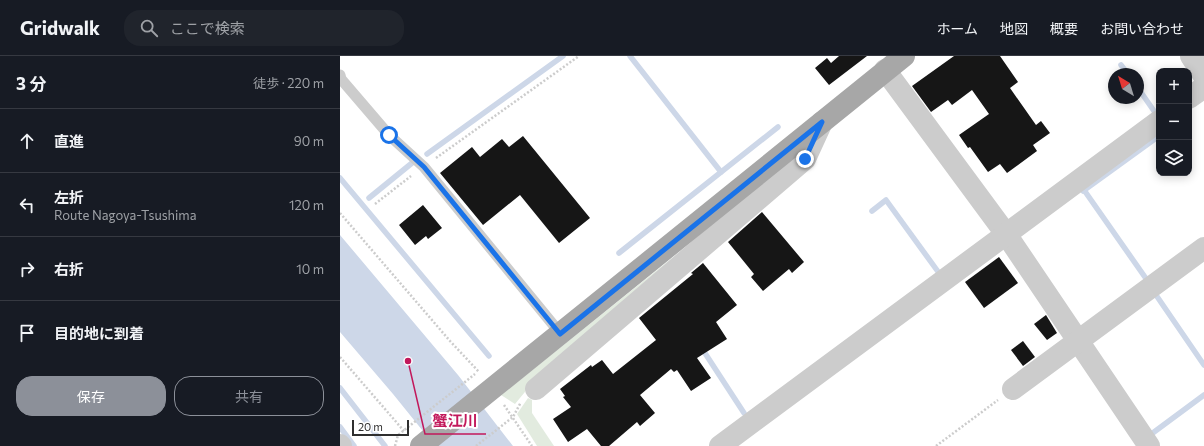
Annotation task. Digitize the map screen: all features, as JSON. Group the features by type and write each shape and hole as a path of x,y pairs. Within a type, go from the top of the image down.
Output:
{"main road":[{"path":"414,441 519,366 560,334 904,56"}],"street":[{"path":"1191,56 1204,76"},
{"path":"885,70 1006,234 1149,446"},
{"path":"1192,96 1204,87"},
{"path":"536,389 805,159 822,122"},
{"path":"720,446 1156,123"},
{"path":"1013,389 1204,248"}],"lane":[{"path":"340,75 341,79 389,135 424,167 560,334"}],"path":[{"path":"375,204 579,56"},
{"path":"340,213 483,376"},
{"path":"340,357 414,441"},
{"path":"395,446 398,435 474,374"},
{"path":"936,446 1013,389"},
{"path":"504,405 532,446"},
{"path":"476,446 513,417"}],"shaded area":[{"path":"787,166 529,387 515,404 501,395"},
{"path":"528,398 532,400 532,413 554,446 537,446 517,414"}],"water":[{"path":"340,235 458,375 513,446 435,446 340,332"}],"building":[{"path":"839,56 867,56 829,85 815,68 827,58 831,63"},
{"path":"954,56 1000,56 1018,82 1010,88 1036,125 1041,121 1050,133 1033,145 1037,151 1007,173 1000,164 988,172 970,147 968,148 959,135 989,114 972,90 952,105 948,100 931,112 912,86"},
{"path":"523,136 590,218 559,243 520,195 483,225 440,173 472,147 480,157 502,139 509,147"},
{"path":"423,205 442,228 428,239 426,236 415,245 399,225"},
{"path":"762,212 804,262 792,273 789,269 763,291 751,277 754,274 728,242"},
{"path":"999,257 1018,283 984,308 965,282"},
{"path":"703,263 737,305 716,322 727,339 697,358 711,378 691,391 677,370 674,372 671,369 640,395 655,413 640,426 637,422 609,446 601,446 587,429 568,442 553,419 571,407 563,397 565,396 560,389 591,365 592,367 602,360 613,374 656,340 639,318 693,274 691,273"},
{"path":"1046,315 1057,333 1047,340 1034,324"},
{"path":"1023,341 1035,357 1023,366 1011,350"}],"waterway":[{"path":"427,154 563,56"},
{"path":"630,56 721,172"},
{"path":"1144,97 1154,111"},
{"path":"619,253 778,127"},
{"path":"1083,191 1156,138"},
{"path":"369,198 412,163"},
{"path":"340,178 489,356"},
{"path":"1084,190 1147,280"},
{"path":"872,211 886,200 939,273"},
{"path":"1156,295 1204,365"},
{"path":"701,347 744,413"},
{"path":"340,388 385,446"},
{"path":"1150,435 1204,395"},
{"path":"340,427 354,446"}],"place":[{"name":"蟹江川","path":"408,361"}],"route":[{"path":"389,135 424,167 560,334 822,122 805,159"}]}
